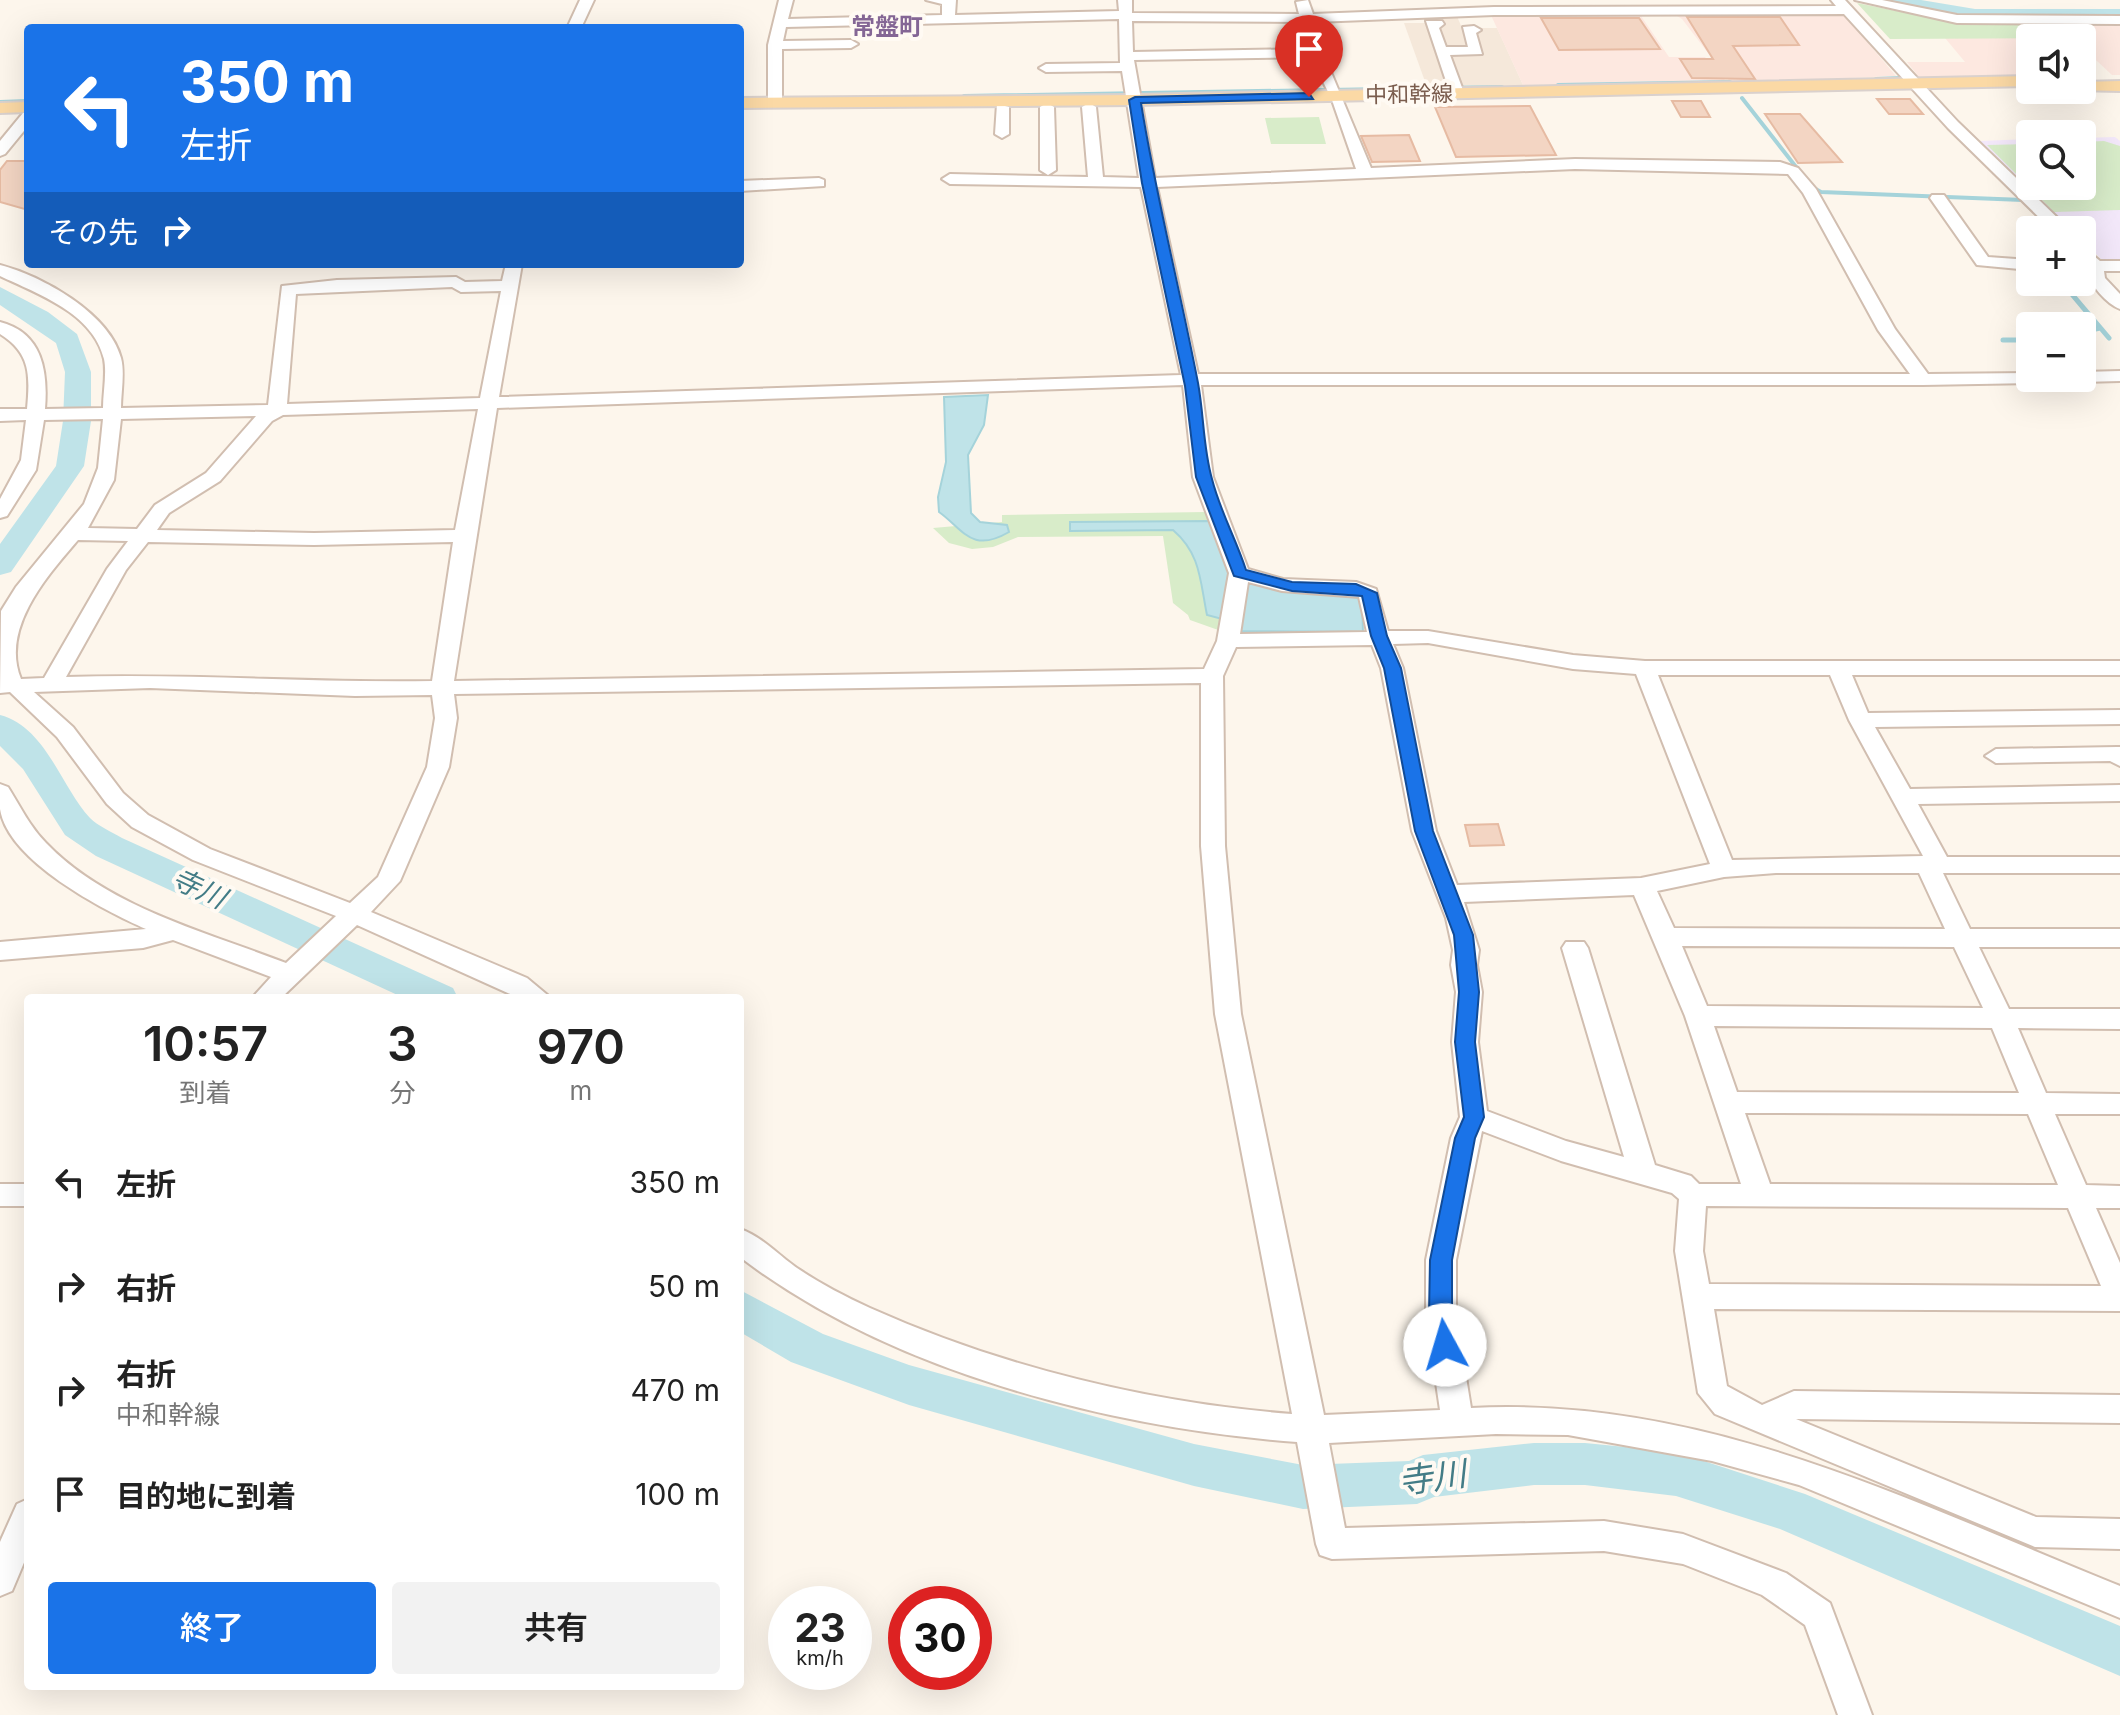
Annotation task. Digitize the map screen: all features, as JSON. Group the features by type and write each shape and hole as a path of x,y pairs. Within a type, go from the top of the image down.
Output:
{"main road":[{"path":"2096,81 2120,80"},
{"name":"中和幹線","path":"744,105 775,99 1135,99 1918,86 2016,82"},
{"path":"2096,87 2120,86"},
{"name":"中和幹線","path":"1335,95 1455,90 2016,88"},
{"name":"中和幹線","path":"744,106 1089,107 1135,99"},
{"path":"0,108 24,107"},
{"path":"0,115 24,115"}],"street":[{"path":"576,24 587,0"},
{"path":"775,99 775,45 783,23 786,0"},
{"path":"933,0 949,0 948,20"},
{"path":"1001,0 1001,18"},
{"path":"1302,0 1316,53 1366,176"},
{"path":"1677,0 1687,0"},
{"path":"1862,0 1957,19 2120,20"},
{"path":"1916,0 1971,8 2120,9"},
{"path":"783,23 948,20 1125,11 1307,17 1842,5 2047,216"},
{"path":"1125,11 1127,61 1148,183 1189,380 1203,477 1239,573 1228,641 1212,676 1213,846 1228,1014 1264,1182 1332,1544 1604,1536 1683,1549 1774,1584 1818,1614 1855,1715"},
{"path":"1437,24 1431,24 1455,90"},
{"path":"1441,51 1477,51 1468,30 1474,30"},
{"path":"775,45 851,44"},
{"path":"1046,68 1127,61 1316,53"},
{"path":"1002,107 1002,134"},
{"path":"1047,107 1048,170"},
{"path":"1089,107 1096,182"},
{"path":"0,151 24,120"},
{"path":"950,179 1148,183 1366,176 1575,164 1780,167 1793,171 1810,192 1887,330 1923,380"},
{"path":"744,186 819,183"},
{"path":"1938,198 1983,262 2016,264"},
{"path":"2096,266 2120,266"},
{"path":"332,285 341,268"},
{"path":"269,994 388,881 433,780 445,734 442,686 464,536 513,268"},
{"path":"0,270 74,307 103,338 113,358 108,470 95,504 71,534 30,573 7,608 1,631 0,657 5,686 56,722 91,772 139,820 215,859 518,985 532,994"},
{"path":"2096,278 2120,304"},
{"path":"277,411 288,290 332,285 456,282 461,287 510,286"},
{"path":"0,327 30,349 35,358 40,371 41,415 32,459 0,512"},
{"path":"2096,377 2120,376"},
{"path":"0,415 277,411 488,404 653,394 1189,380 2016,378"},
{"path":"51,684 117,569 162,509 220,471 265,417 277,411"},
{"path":"71,534 314,539 464,536"},
{"path":"1239,573 1292,587 1364,589 1369,593 1379,636 1386,645 1395,677 1424,831 1466,950 1464,965 1469,992 1465,1042 1474,1117 1465,1138 1441,1260 1441,1315 1458,1424"},
{"path":"1228,641 1379,636 1465,642 1560,660 1645,668 2120,668"},
{"path":"1645,668 1675,751 1724,869"},
{"path":"1697,1296 2120,1298 2001,1019 1961,938 1932,862 1860,720 1838,668"},
{"path":"5,686 150,681 355,689 1212,676"},
{"path":"1860,720 2120,717"},
{"path":"1996,756 2117,754 2120,759"},
{"path":"0,792 36,848 86,890 179,930 292,971"},
{"path":"1901,797 2120,793"},
{"path":"1448,894 1641,886 1724,869 1932,862 2120,865"},
{"path":"1641,886 1698,1016 1759,1194"},
{"path":"0,951 143,939 179,930"},
{"path":"1665,937 2120,938"},
{"path":"1575,948 1643,1173"},
{"path":"1698,1016 2120,1019"},
{"path":"1727,1102 2120,1104"},
{"path":"1474,1117 1561,1150 1681,1184 1693,1195 2120,1197"},
{"path":"0,1195 24,1195"},
{"path":"1693,1195 1689,1251 1713,1393 1726,1404 2035,1532 2120,1534"},
{"path":"744,1244 825,1300 888,1331 954,1354 1174,1414 1311,1432 1536,1420 1580,1423 1750,1455 1815,1477 2120,1602"},
{"path":"1762,1419 1794,1405 2120,1409"},
{"path":"0,1580 24,1523"}],"shaded area":[{"path":"1840,10 1896,76 1731,83 1682,19 1669,11"},
{"path":"1490,13 1639,13 1669,57 1705,57 1726,81 1523,85"},
{"path":"1456,14 1462,28 1497,28 1523,85 1427,87 1404,23 1430,23 1428,15"},
{"path":"2120,22 2120,75 2112,75 2096,60 2097,23"},
{"path":"1945,38 2016,38 2016,76 1919,77 1907,62 1965,62"},
{"path":"2115,137 2120,141 2120,261 2103,261 2096,254 2096,216 2057,216 2040,200 2096,200 2096,138"},
{"path":"2016,140 2016,176 1980,141"}],"green space":[{"path":"1857,3 1936,19 2095,24 2016,24 2016,38 1890,39"},
{"path":"1319,117 1326,144 1271,144 1265,118"},
{"path":"2096,141 2120,146 2120,210 2054,212 2042,200 2096,200"},
{"path":"2016,144 2016,174 1987,145"},
{"path":"1206,512 1211,521 1183,538 1200,566 1207,615 1226,620 1221,631 1190,620 1173,603 1163,536 1018,537 993,547 972,549 949,543 933,528 1002,522 1002,515"}],"water":[{"path":"988,395 984,425 968,455 971,513 980,522 1007,525 1009,532 985,541 969,537 939,512 938,497 946,462 944,397"},
{"path":"1211,521 1231,576 1226,620 1207,615 1194,558 1173,530 1070,531 1070,522"},
{"path":"1249,581 1282,591 1357,594 1362,600 1363,632 1239,631 1244,585"}],"building":[{"path":"1687,17 1780,17 1799,45 1733,46 1755,79 1692,78 1680,59 1713,59"},
{"path":"1541,18 1639,18 1660,49 1559,50"},
{"path":"1877,99 1910,99 1923,114 1889,114"},
{"path":"1672,101 1701,101 1710,117 1681,117"},
{"path":"1530,106 1556,155 1456,157 1435,107"},
{"path":"1765,114 1800,114 1842,162 1798,163"},
{"path":"1409,135 1420,161 1372,162 1361,136"},
{"path":"7,161 24,161 24,209 0,202 0,170"},
{"path":"1498,824 1504,845 1470,846 1465,825"}],"waterway":[{"path":"1885,0 1975,15 2120,15"},
{"path":"1876,79 1901,78"},
{"path":"1558,85 1730,82"},
{"path":"964,96 1502,87"},
{"path":"744,98 760,98"},
{"path":"1742,98 1800,172"},
{"path":"0,102 24,101"},
{"path":"1812,187 1821,192 2016,200"},
{"path":"2087,312 2065,286 2087,312"},
{"name":"寺川","path":"0,295 39,317 68,340 78,372 77,421 70,466 0,566"},
{"path":"2096,323 2100,328 2096,329"},
{"path":"2096,323 2109,338"},
{"path":"2003,340 2016,340"},
{"name":"寺川","path":"0,726 35,761 78,827 109,847 430,994"},
{"name":"寺川","path":"744,1311 807,1348 909,1385 1194,1465 1303,1487 1417,1482 1423,1477 1534,1464 1585,1464 1676,1474 1788,1510 2120,1651"}],"district":[{"name":"常盤町","path":"887,26"}],"route":[{"path":"1309,97 1135,100 1148,183 1192,386 1203,477 1215,512 1224,527 1239,573 1292,587 1356,588 1369,593 1379,636 1386,645 1392,668 1424,831 1463,935 1469,992 1465,1042 1474,1117 1465,1138 1441,1260 1441,1315 1445,1345"}]}
